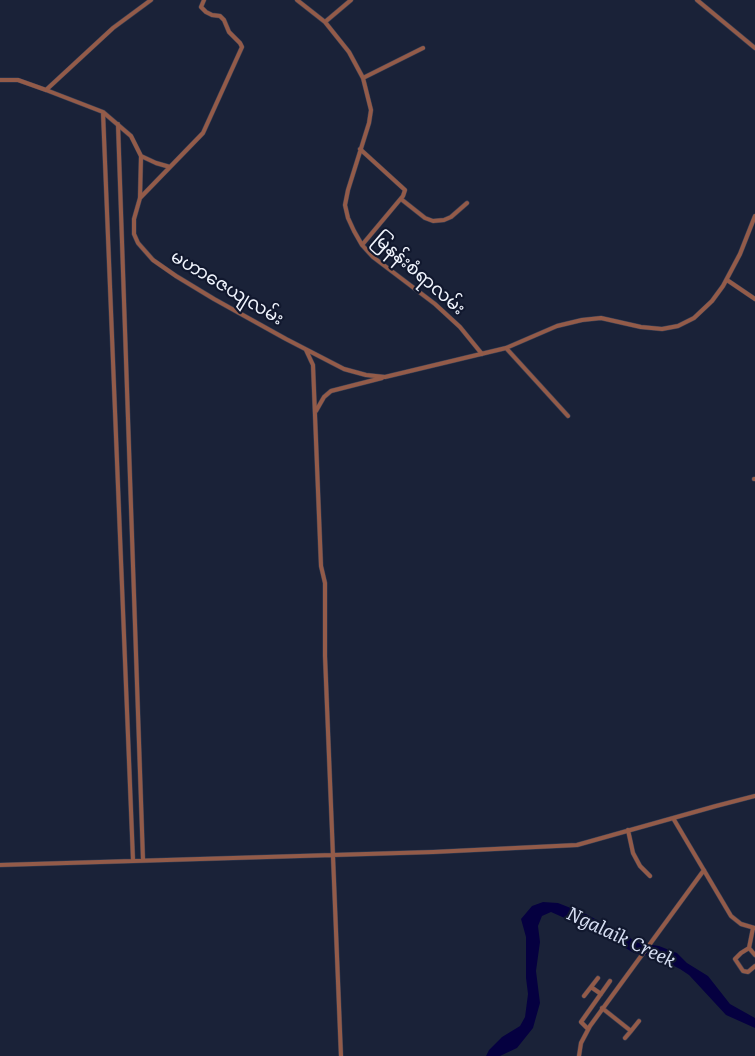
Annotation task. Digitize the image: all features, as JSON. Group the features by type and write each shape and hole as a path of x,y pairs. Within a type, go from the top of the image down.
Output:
{"street":[{"path":"46,90 113,28 151,0"},
{"path":"140,198 203,133 242,47 229,32 224,20 220,16 212,15 201,7 204,0"},
{"name":"မြနန်းစံရာလမ်း","path":"297,0 325,22 349,52 363,78 371,110 369,123 345,205 348,218 362,245 373,257 435,304 460,327 482,354"},
{"path":"325,22 351,0"},
{"path":"697,0 755,48"},
{"path":"363,78 423,48"},
{"path":"0,80 18,80 103,112 131,136 141,156 170,167"},
{"path":"103,112 133,860"},
{"path":"118,124 143,860"},
{"path":"360,149 403,187 405,194 362,245"},
{"name":"မဟာဇေယျလမ်း","path":"141,156 140,198 134,219 134,234 138,244 153,260 214,299 306,350 344,369 366,375 385,377"},
{"path":"401,199 425,218 433,221 451,217 467,203"},
{"path":"315,414 324,397 331,391 506,348 558,326 582,320 601,318 662,330 678,326 694,318 712,301 727,280 755,216"},
{"path":"727,280 755,299"},
{"path":"506,348 568,416"},
{"path":"306,350 313,365 321,566 325,583 325,656 341,1056"},
{"path":"0,865 433,852 577,844 755,796"},
{"path":"673,818 733,919 740,924 754,928 749,948 735,959 743,971 748,972 755,966"},
{"path":"628,830 632,853 640,866 650,876"},
{"path":"579,1056 581,1043 602,1008 704,870"},
{"path":"749,948 755,955"},
{"path":"584,996 598,978"},
{"path":"588,1029 581,1022 610,981"},
{"path":"591,987 601,994"},
{"path":"602,1008 631,1031"},
{"path":"625,1038 640,1021"}],"water":[{"name":"Ngalaik Creek","path":"543,902 558,903 586,914 639,943 659,946 677,953 687,963 708,976 730,1004 755,1018 755,1028 726,1015 689,975 680,969 656,957 634,953 605,936 551,912 542,916 538,926 540,942 536,971 540,1003 533,1028 517,1048 500,1056 486,1056 489,1050 502,1037 520,1026 525,1017 528,994 526,937 521,919 532,906"}]}
